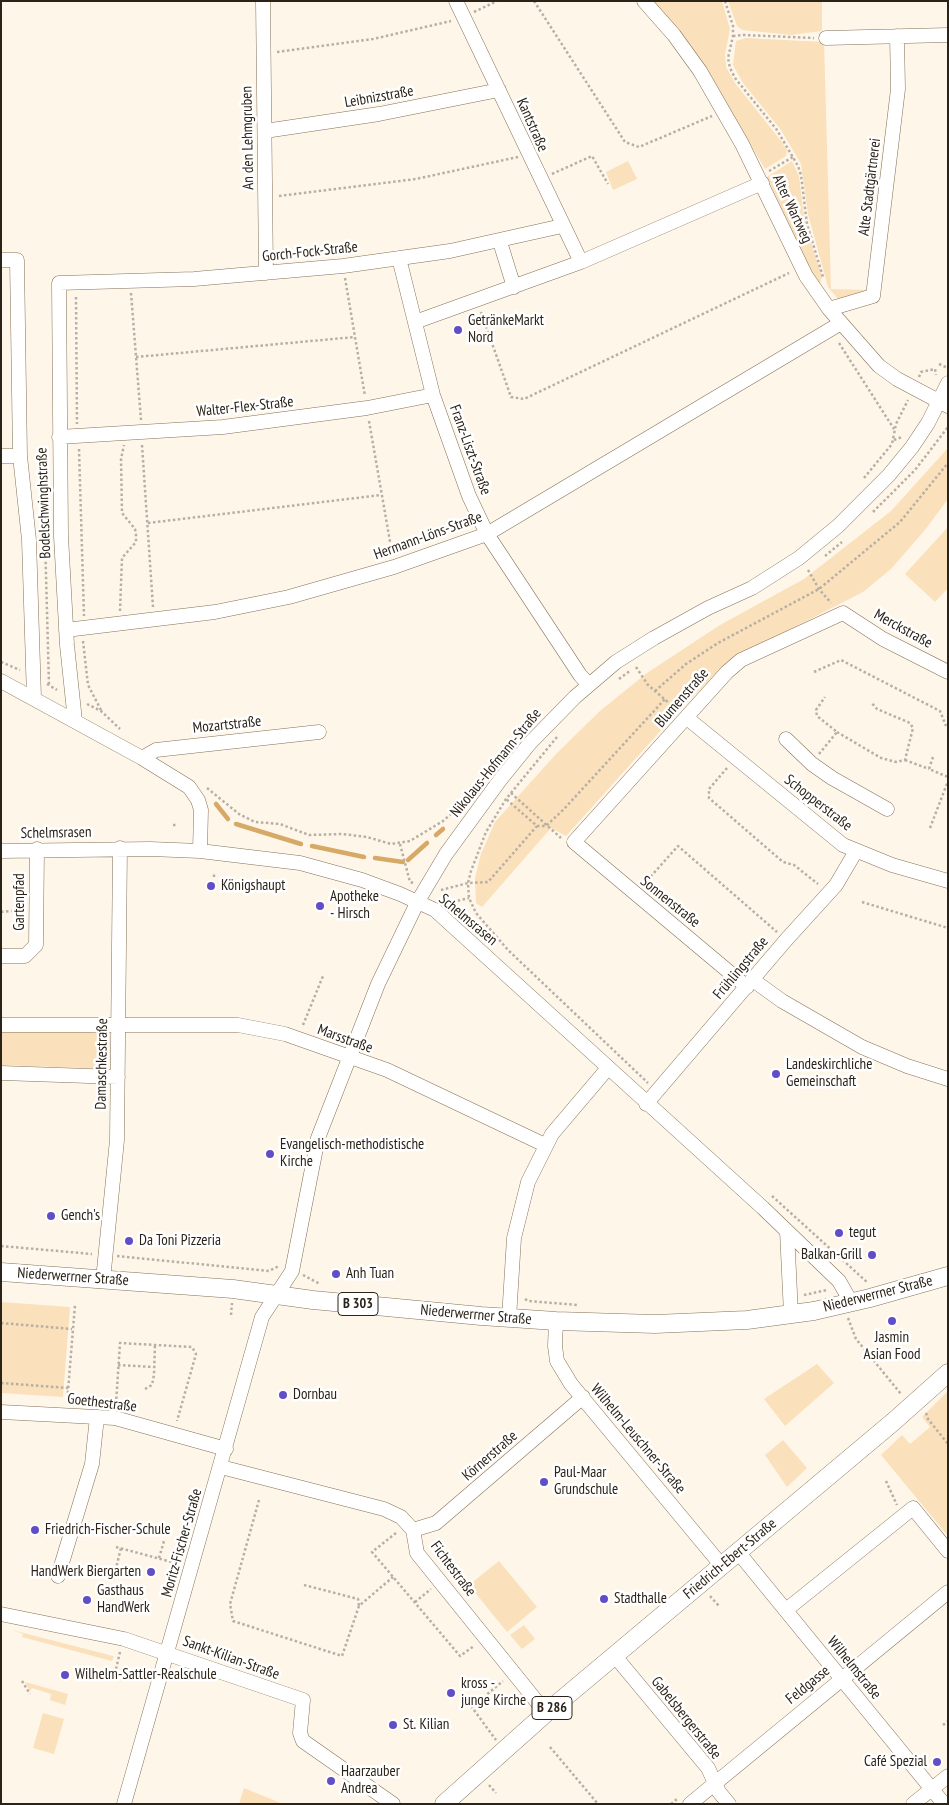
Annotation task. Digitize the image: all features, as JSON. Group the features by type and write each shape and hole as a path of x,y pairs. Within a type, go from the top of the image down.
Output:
{"main road":[{"name":"Niederwerrner Straße","path":"1,1272 176,1284 276,1294 332,1302 509,1318 556,1321 704,1323 849,1310 948,1276"},
{"name":"Friedrich-Ebert-Straße","path":"444,1804 546,1713 948,1373"}],"street":[{"name":"An den Lehmgruben","path":"263,1 266,273"},
{"name":"Kantstraße","path":"456,1 562,226 581,262"},
{"name":"Alter Wartweg","path":"644,1 674,36 700,72 724,111 761,181 802,267 830,309 837,325 879,366 897,379 944,404"},
{"path":"826,38 948,35"},
{"name":"Alte Stadtgärtnerei","path":"830,309 873,296 898,89 897,36"},
{"name":"Leibnizstraße","path":"265,131 379,114 499,90"},
{"path":"415,322 514,288 581,262 761,181"},
{"name":"Gorch-Fock-Straße","path":"59,283 130,282 266,273 400,258 500,242 562,226"},
{"path":"500,242 514,288"},
{"name":"Franz-Liszt-Straße","path":"400,258 433,395 468,496 487,534 580,675 588,684"},
{"path":"1,260 17,260 20,456 29,540 34,698"},
{"name":"Bodelschwinghstraße","path":"59,283 59,437 66,630 75,721"},
{"name":"Hermann-Löns-Straße","path":"66,630 154,621 215,612 289,597 394,568 487,534 837,325"},
{"name":"Nikolaus-Hofmann-Straße","path":"276,1294 292,1271 318,1138 378,984 418,901 446,854 505,773 552,720 588,684 654,638 708,608 752,588 799,558 838,526 889,475 944,404 948,383"},
{"name":"Walter-Flex-Straße","path":"59,437 223,428 367,408 433,395"},
{"path":"1,456 20,456"},
{"name":"Merckstraße","path":"838,609 884,639 948,672"},
{"name":"Blumenstraße","path":"568,841 683,715 741,660 838,609"},
{"path":"1,681 142,758 189,787 198,800 202,819 200,851"},
{"name":"Schopperstraße","path":"683,715 825,832 856,851 948,881"},
{"name":"Mozartstraße","path":"142,758 156,750 319,732"},
{"path":"786,739 812,764 854,792 887,809"},
{"name":"Sonnenstraße","path":"568,841 750,983 862,1047 907,1066 948,1078"},
{"name":"Schelmsrasen","path":"1,851 120,848 200,851 300,863 362,880 418,901 435,910 646,1104 679,1130 839,1281 849,1310"},
{"name":"Damaschkestraße","path":"103,1280 117,1140 120,848"},
{"name":"Gartenpfad","path":"1,956 25,956 36,945 37,849"},
{"name":"Frühlingstraße","path":"646,1104 786,940 836,885 856,851"},
{"name":"Marsstraße","path":"1,1025 119,1027 238,1025 285,1034 386,1070 545,1145"},
{"path":"509,1318 514,1238 521,1204 545,1145 563,1119 608,1068"},
{"path":"1,1073 118,1077"},
{"path":"787,1231 791,1314"},
{"name":"Moritz-Fischer-Straße","path":"124,1804 262,1317 276,1294"},
{"name":"Wilhelm-Leuschner-Straße","path":"556,1321 555,1346 557,1361 583,1398 722,1566"},
{"name":"Körnerstraße","path":"407,1524 436,1523 583,1398"},
{"name":"Goethestraße","path":"1,1412 115,1418 226,1449"},
{"path":"58,1576 92,1464 97,1417"},
{"path":"221,1467 384,1509 407,1524"},
{"path":"786,1610 912,1508 948,1551"},
{"name":"Fichtestraße","path":"407,1524 417,1553 546,1713"},
{"name":"Wilhelmstraße","path":"738,1552 944,1804"},
{"name":"Feldgasse","path":"684,1801 714,1781 948,1592"},
{"name":"Sankt-Kilian-Straße","path":"1,1614 124,1639 168,1652 303,1700 300,1733 303,1741 392,1804"},
{"name":"Gabelsbergerstraße","path":"614,1655 708,1768 719,1792 729,1804"},
{"path":"913,1804 948,1776"}],"path":[{"path":"263,54 373,39 463,17 497,1"},
{"path":"534,1 625,142 639,147 724,111"},
{"path":"725,1 733,36 728,58 732,73 777,130 794,157 802,175 807,224 824,279"},
{"path":"733,36 744,34 826,38"},
{"path":"265,198 416,179 528,155"},
{"path":"540,179 592,156 608,184"},
{"path":"761,181 794,157"},
{"path":"477,301 510,397 524,399 802,267"},
{"path":"130,282 154,621"},
{"path":"76,283 84,659 88,685 102,711"},
{"path":"837,325 841,347 894,430"},
{"path":"136,357 355,337"},
{"path":"939,364 948,368"},
{"path":"867,518 914,470 948,428"},
{"path":"942,434 948,432"},
{"path":"121,624 122,558 136,542 135,529 122,513 121,459 124,452 124,434"},
{"path":"49,685 43,464 59,437"},
{"path":"655,691 686,664 718,643 819,589 900,522 948,464"},
{"path":"148,523 381,495"},
{"path":"820,560 846,539"},
{"path":"802,574 814,565"},
{"path":"808,570 819,589 838,609"},
{"path":"814,672 841,660 940,712 946,726"},
{"path":"618,680 636,667 648,685 683,715"},
{"path":"825,697 816,710 817,716 837,732 881,758 896,762 905,760 948,776"},
{"path":"506,799 537,826 546,826 564,809 665,699"},
{"path":"872,702 877,709 910,723 913,728 905,760"},
{"path":"563,730 506,799 486,832 468,883 469,898 476,913 508,950 657,1092"},
{"path":"812,764 837,732"},
{"path":"929,769 933,757"},
{"path":"735,758 709,789 709,798 783,862 794,864 828,893"},
{"path":"930,828 948,781"},
{"path":"511,793 546,826 568,841"},
{"path":"435,891 468,883 488,882 537,826"},
{"path":"309,835 342,834 366,837 391,844"},
{"path":"400,844 410,882 414,883"},
{"path":"634,894 678,846 786,940"},
{"path":"442,904 469,898"},
{"path":"862,902 948,928"},
{"path":"1,912 36,909"},
{"path":"298,1039 323,976"},
{"path":"770,1194 868,1282"},
{"path":"1,1246 269,1270 277,1266 311,1278 316,1283 326,1285"},
{"path":"510,1296 524,1297 528,1301 573,1303 581,1306"},
{"path":"66,1414 75,1305"},
{"path":"849,1310 856,1339 904,1398"},
{"path":"1,1323 73,1329"},
{"path":"115,1418 120,1342 192,1348 196,1350 173,1434"},
{"path":"145,1389 152,1385 155,1345"},
{"path":"118,1365 154,1367"},
{"path":"1,1383 68,1388"},
{"path":"928,1419 948,1444"},
{"path":"886,1481 894,1502"},
{"path":"260,1500 230,1604 233,1621 342,1656 359,1606 358,1599 304,1585"},
{"path":"407,1524 372,1552 460,1656 485,1637"},
{"path":"159,1558 164,1540"},
{"path":"116,1547 192,1567"},
{"path":"113,1580 121,1548"},
{"path":"359,1606 393,1577"},
{"path":"415,1602 440,1582"},
{"path":"116,1669 117,1665"},
{"path":"472,1707 513,1671"},
{"path":"22,1681 30,1694"},
{"path":"468,1702 496,1741"},
{"path":"943,1725 948,1721"},
{"path":"550,1747 598,1804"},
{"path":"671,1804 684,1801"}],"shaded area":[{"path":"652,1 722,1 730,29 725,54 726,67 735,83 781,141 787,150 786,156 765,169 699,59"},
{"path":"728,1 822,1 822,31 791,35 742,30 737,26"},
{"path":"746,38 824,42 831,289 868,290 838,299 828,287 808,214 801,164 781,130 743,83 733,65 736,41"},
{"path":"628,161 637,179 613,190 606,172"},
{"path":"792,161 799,176 805,225 822,276 820,284 807,263 767,177"},
{"path":"948,448 948,499 925,530 891,569 863,592 740,655 714,675 673,717 566,836 551,828 482,907 476,903 475,878 481,854 495,822 556,754 601,710 647,673 720,625 804,579 891,511"},
{"path":"948,527 948,588 935,602 905,574"},
{"path":"1,1029 110,1033 109,1069 1,1065"},
{"path":"1,1302 70,1307 63,1397 1,1393"},
{"path":"817,1364 834,1383 785,1426 764,1399"},
{"path":"948,1391 948,1536 881,1455 902,1435 910,1444 930,1427 922,1417"},
{"path":"783,1440 807,1468 787,1487 765,1455"},
{"path":"499,1561 537,1607 507,1632 469,1585"},
{"path":"524,1625 535,1639 522,1649 510,1635"},
{"path":"12,1630 114,1656 112,1661 22,1637 23,1634"},
{"path":"25,1682 68,1694 65,1705 50,1700 51,1694 32,1688 30,1691"},
{"path":"43,1713 64,1719 54,1754 33,1748"},
{"path":"244,1788 283,1804 239,1804"}],"waterway":[{"path":"216,804 228,819"},
{"path":"236,824 301,844"},
{"path":"436,835 443,829"},
{"path":"408,860 427,843"},
{"path":"312,846 364,857"},
{"path":"375,858 403,862"}],"place":[{"name":"GetränkeMarkt Nord","path":"458,330"},
{"name":"Königshaupt","path":"211,886"},
{"name":"Apotheke - Hirsch","path":"320,906"},
{"name":"Landeskirchliche Gemeinschaft","path":"776,1074"},
{"name":"Evangelisch-methodistische Kirche","path":"270,1154"},
{"name":"Gench's","path":"51,1216"},
{"name":"tegut","path":"839,1233"},
{"name":"Da Toni Pizzeria","path":"129,1241"},
{"name":"Balkan-Grill","path":"872,1255"},
{"name":"Anh Tuan","path":"336,1274"},
{"name":"Jasmin Asian Food","path":"892,1321"},
{"name":"Dornbau","path":"283,1395"},
{"name":"Paul-Maar Grundschule","path":"544,1482"},
{"name":"Friedrich-Fischer-Schule","path":"35,1530"},
{"name":"HandWerk Biergarten","path":"151,1572"},
{"name":"Stadthalle","path":"604,1599"},
{"name":"Gasthaus HandWerk","path":"87,1600"},
{"name":"Wilhelm-Sattler-Realschule","path":"65,1675"},
{"name":"kross - junge Kirche","path":"451,1693"},
{"name":"St. Kilian","path":"393,1725"},
{"name":"Café Spezial","path":"937,1762"},
{"name":"Haarzauber Andrea","path":"331,1781"}]}
